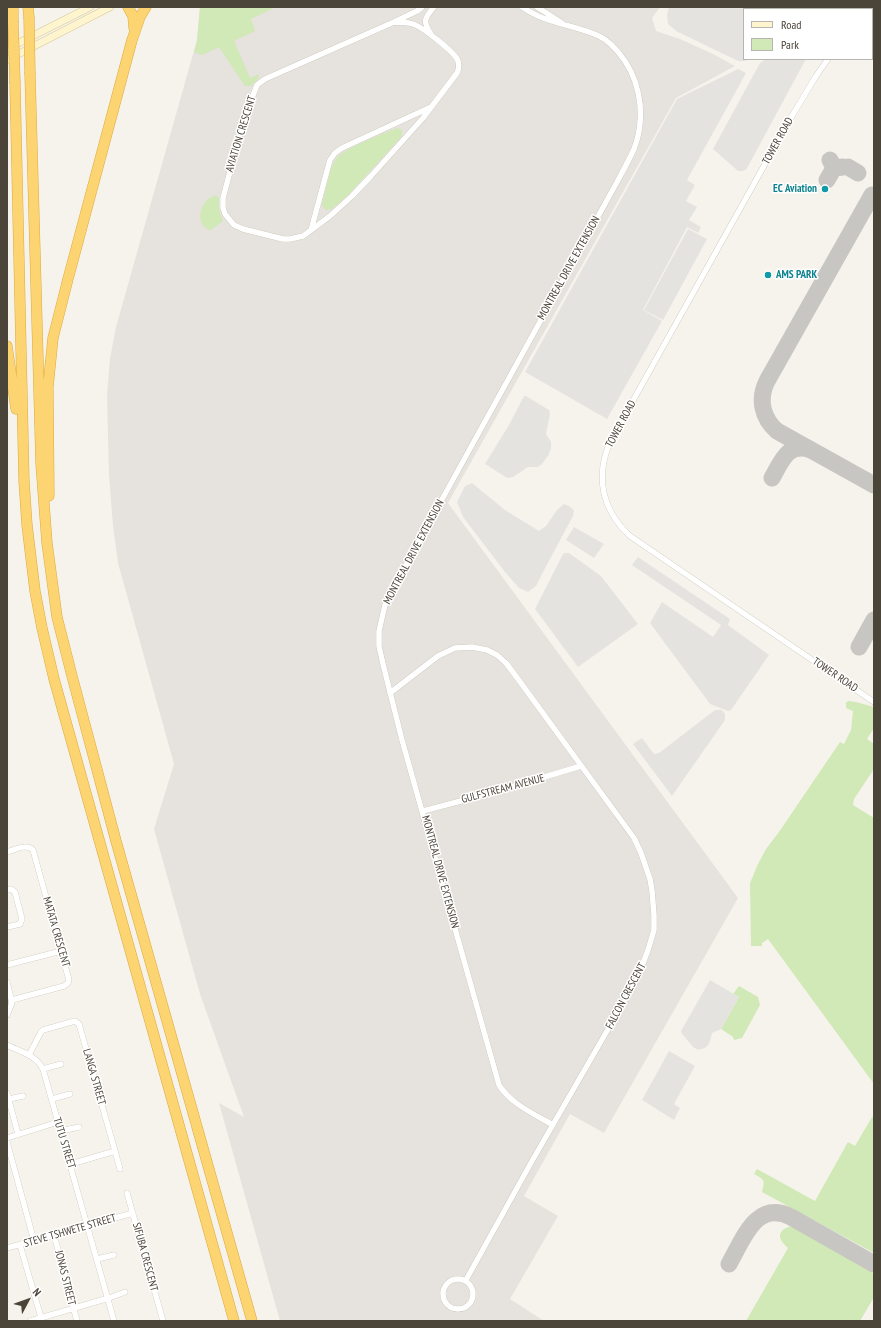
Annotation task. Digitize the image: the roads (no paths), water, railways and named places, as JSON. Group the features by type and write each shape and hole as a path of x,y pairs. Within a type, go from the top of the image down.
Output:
{"highway":[{"path":"13,7 23,462 26,518 40,620 48,657 234,1321"},
{"path":"128,7 132,13 134,21 132,40"},
{"path":"46,543 52,526 50,502 48,387 54,338 68,279 132,40 140,17 146,7"},
{"path":"29,12 41,464 46,543 57,617 116,841 252,1321"},
{"path":"7,346 23,462"}],"main road":[{"path":"7,49 90,7"},
{"path":"7,60 110,7"}],"street":[{"name":"AVIATION CRESCENT","path":"394,22 408,22 417,25 454,55 458,62 459,69 456,76 433,106 352,196 311,231 297,238 282,239 234,225 225,214 223,208 223,198 243,123 258,85 265,79 394,22 422,7"},
{"name":"AVIATION CRESCENT","path":"434,7 427,16 425,22 427,28 435,39"},
{"name":"MONTREAL DRIVE EXTENSION","path":"522,7 539,17 600,36 618,52 628,65 639,96 641,116 638,134 633,152 617,182 390,592 383,611 379,631 379,646 382,664 402,740 423,810 499,1085 508,1096 525,1109 553,1124"},
{"name":"MONTREAL DRIVE EXTENSION","path":"537,7 564,24"},
{"name":"TOWER ROAD","path":"827,60 789,121 612,440 604,458 602,480 604,492 612,514 621,527 630,536 874,702"},
{"name":"AVIATION CRESCENT","path":"311,231 330,160 335,153 342,148 433,106"},
{"name":"FALCON CRESCENT","path":"390,693 419,670 447,651 455,648 464,647 487,650 497,655 506,663 628,830 641,853 650,879 652,891 654,930 648,950 636,979 466,1280"},
{"name":"GULFSTREAM AVENUE","path":"423,810 490,794 581,766"},
{"name":"MATATA CRESCENT","path":"7,852 27,846 32,850 69,980 67,985 12,1000"},
{"path":"7,890 11,889 15,892 22,920 20,924 7,927"},
{"path":"7,965 61,951"},
{"path":"7,982 12,1000 7,1015"},
{"name":"LANGA STREET","path":"28,1055 40,1032 43,1030 75,1021 78,1022 115,1152"},
{"path":"7,1045 28,1055 38,1062 43,1068 61,1064"},
{"name":"TUTU STREET","path":"43,1068 71,1164 87,1226 109,1298 114,1321"},
{"path":"7,1093 18,1134"},
{"path":"52,1099 70,1094"},
{"path":"9,1099 23,1096"},
{"path":"7,1138 58,1122"},
{"path":"61,1132 79,1127"},
{"path":"7,1142 34,1241"},
{"path":"71,1164 115,1152 120,1169"},
{"name":"SIFUBA CRESCENT","path":"127,1193 163,1321"},
{"name":"STEVE TSHWETE STREET","path":"7,1248 132,1213"},
{"name":"JONAS STREET","path":"54,1235 77,1321"},
{"path":"20,1245 41,1320"},
{"path":"97,1259 114,1255"},
{"path":"456,1278 466,1280 472,1288 472,1302 464,1308 458,1309 448,1306 443,1297 445,1286 448,1282 456,1278"},
{"path":"30,1321 41,1320 125,1292"}],"place":[{"name":"EC Aviation","path":"825,189"},
{"name":"AMS PARK","path":"768,275"}]}
